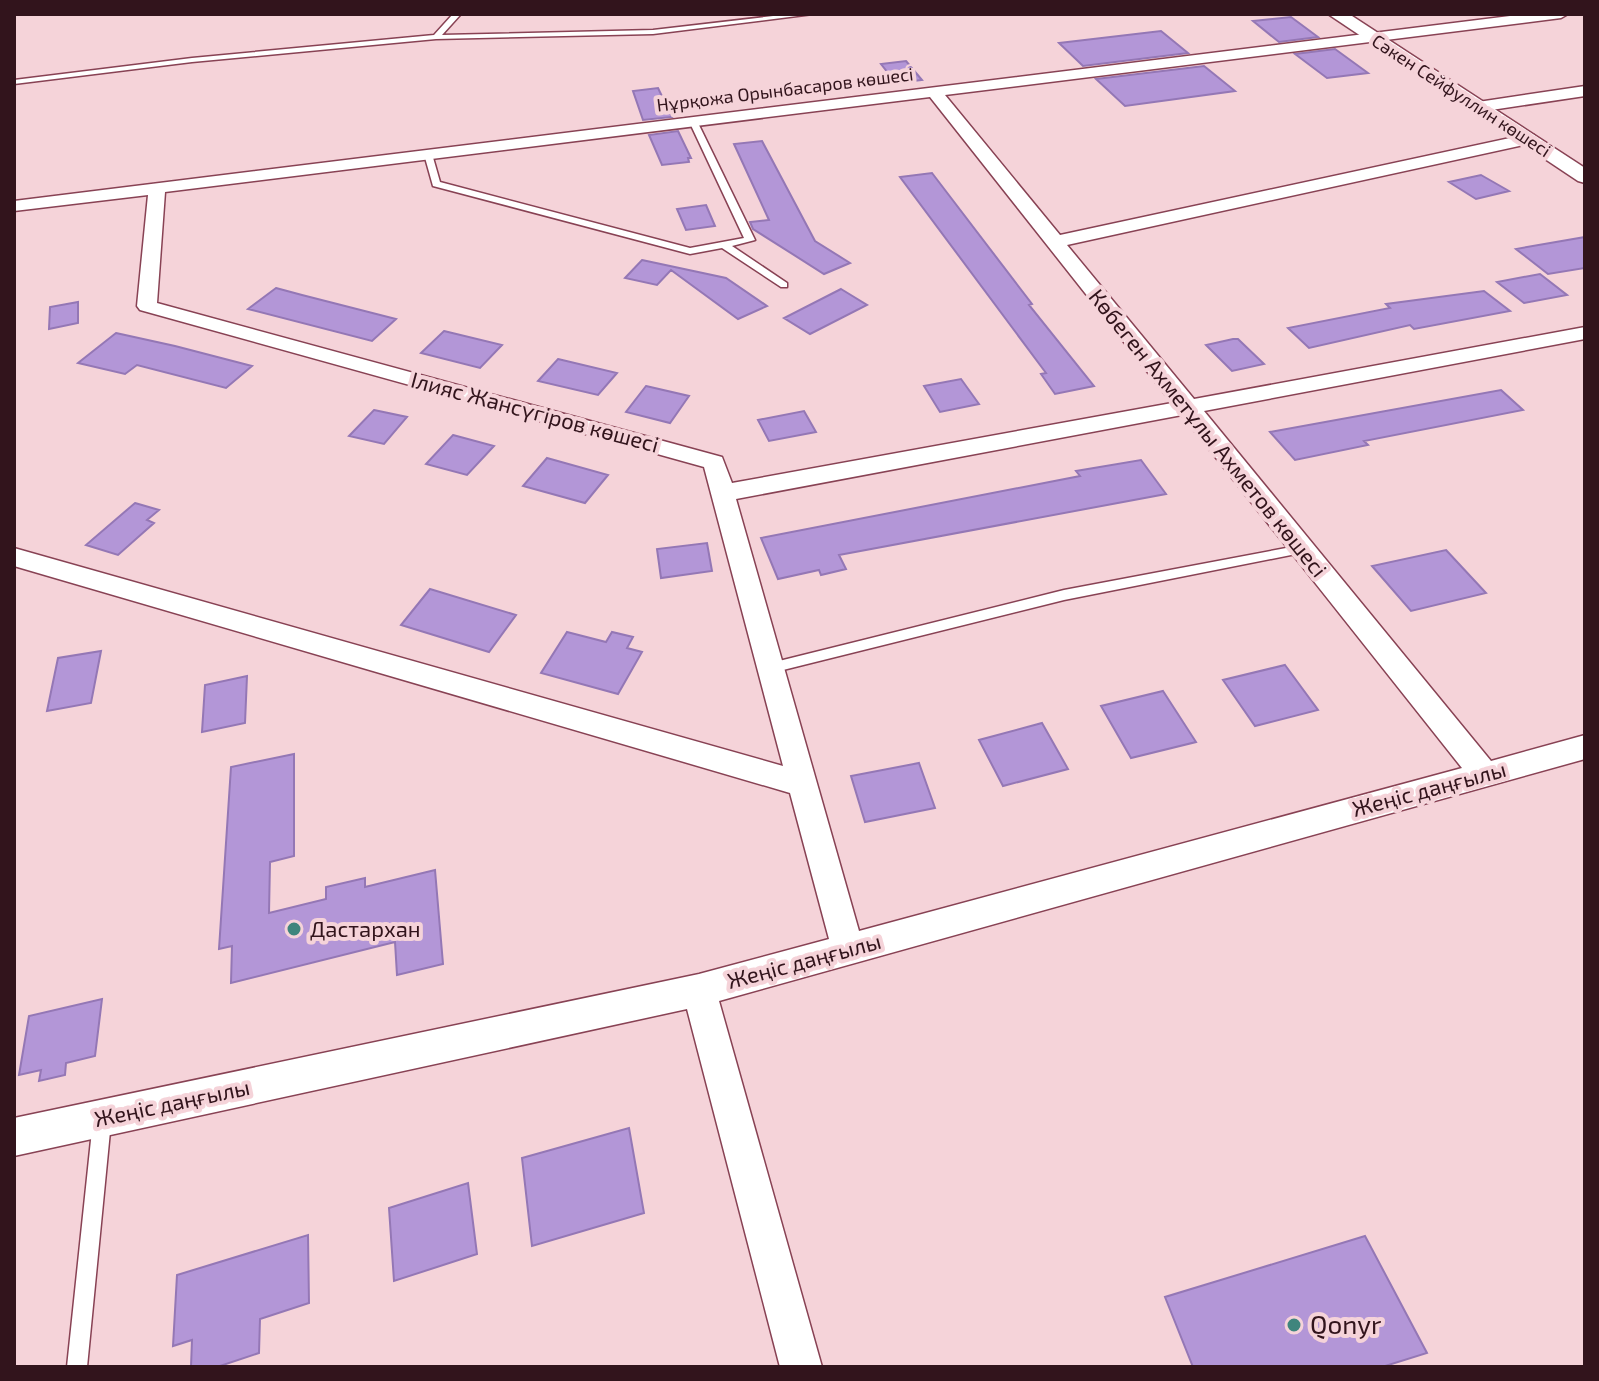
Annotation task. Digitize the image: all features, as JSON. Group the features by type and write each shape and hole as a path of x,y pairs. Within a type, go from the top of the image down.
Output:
{"street":[{"name":"Сәкен Сейфуллин көшесі","path":"1337,14 1585,177"},
{"name":"Нұрқожа Орынбасаров көшесі","path":"14,206 1561,14"},
{"name":"Көбеген Ахметұлы Ахметов көшесі","path":"933,91 1484,774"},
{"path":"1478,107 1585,91"},
{"path":"1054,242 1528,139"},
{"name":"Ілияс Жансүгіров көшесі","path":"157,188 147,306 714,462 848,949"},
{"path":"723,493 1585,333"},
{"path":"14,557 803,784"},
{"name":"Жеңіс даңғылы","path":"14,1137 699,990 1585,747"},
{"path":"699,990 801,1367"}],"lane":[{"path":"436,37 457,14"},
{"path":"14,82 148,65 436,37 653,32 809,14"},
{"path":"428,154 436,184 690,251 750,240 693,121"},
{"path":"724,245 784,285"},
{"path":"771,668 1064,595 1302,549"},
{"path":"77,1367 102,1118"}],"building":[{"path":"1291,17 1318,37 1279,42 1253,21"},
{"path":"1161,31 1188,53 1083,66 1059,43"},
{"path":"1335,49 1368,73 1327,78 1295,54"},
{"path":"906,61 922,80 896,83 881,64"},
{"path":"1204,66 1235,91 1125,106 1096,79"},
{"path":"658,88 672,117 643,120 633,91"},
{"path":"678,131 691,158 688,158 689,162 662,165 649,135"},
{"path":"762,141 815,241 850,263 824,274 753,229 750,222 769,220 734,144"},
{"path":"932,173 1032,304 1029,305 1094,386 1055,394 1041,374 1046,373 900,177"},
{"path":"1481,175 1509,191 1476,199 1449,182"},
{"path":"706,205 715,226 686,230 677,209"},
{"path":"1585,237 1585,268 1548,274 1516,249"},
{"path":"642,260 726,278 767,306 738,319 671,270 657,285 625,278"},
{"path":"1540,274 1567,295 1524,303 1497,282"},
{"path":"276,288 396,319 372,341 248,309"},
{"path":"841,289 867,305 810,334 784,318"},
{"path":"1484,291 1510,311 1414,329 1410,325 1309,348 1288,328 1390,308 1386,304"},
{"path":"78,302 78,323 49,329 50,307"},
{"path":"444,331 502,345 480,368 421,353"},
{"path":"116,333 252,366 226,388 137,365 125,374 78,363"},
{"path":"1238,339 1264,364 1232,371 1206,345"},
{"path":"558,359 617,373 598,395 538,381"},
{"path":"961,379 979,404 940,412 924,386"},
{"path":"646,386 689,396 670,423 626,412"},
{"path":"1501,390 1523,410 1364,441 1368,445 1295,460 1270,432"},
{"path":"374,410 407,417 384,444 349,436"},
{"path":"804,411 816,432 769,441 758,420"},
{"path":"453,435 494,446 467,475 426,464"},
{"path":"547,458 608,475 585,503 523,486"},
{"path":"1141,460 1166,494 839,555 846,569 821,575 819,570 778,579 761,538 1080,476 1076,471"},
{"path":"135,503 159,510 147,520 154,523 118,555 86,545"},
{"path":"707,543 712,571 661,578 657,549"},
{"path":"1446,550 1486,593 1411,611 1372,566"},
{"path":"430,589 516,615 489,652 401,625"},
{"path":"567,632 606,642 612,632 633,637 627,648 642,652 618,694 541,673"},
{"path":"101,651 91,703 47,711 58,658"},
{"path":"1285,665 1318,710 1255,726 1223,680"},
{"path":"247,676 245,723 202,732 205,685"},
{"path":"1163,691 1196,742 1131,758 1101,706"},
{"path":"1042,723 1068,769 1003,786 979,740"},
{"path":"294,754 294,856 270,862 269,913 326,899 326,887 365,878 365,887 435,870 443,964 397,975 395,942 231,983 232,946 219,949 231,767"},
{"path":"919,763 935,808 865,822 851,776"},
{"path":"102,999 95,1056 66,1063 65,1075 39,1081 41,1070 19,1075 29,1016"},
{"path":"629,1128 644,1213 532,1246 522,1158"},
{"path":"468,1183 477,1254 394,1281 389,1208"},
{"path":"308,1235 309,1303 260,1319 259,1353 217,1367 191,1367 192,1340 173,1346 177,1275"},
{"name":"Qonyr","path":"1365,1236 1427,1353 1382,1367 1193,1367 1165,1297"}],"place":[{"name":"Дастархан","path":"294,929"},
{"name":"Qonyr","path":"1294,1325"}]}
